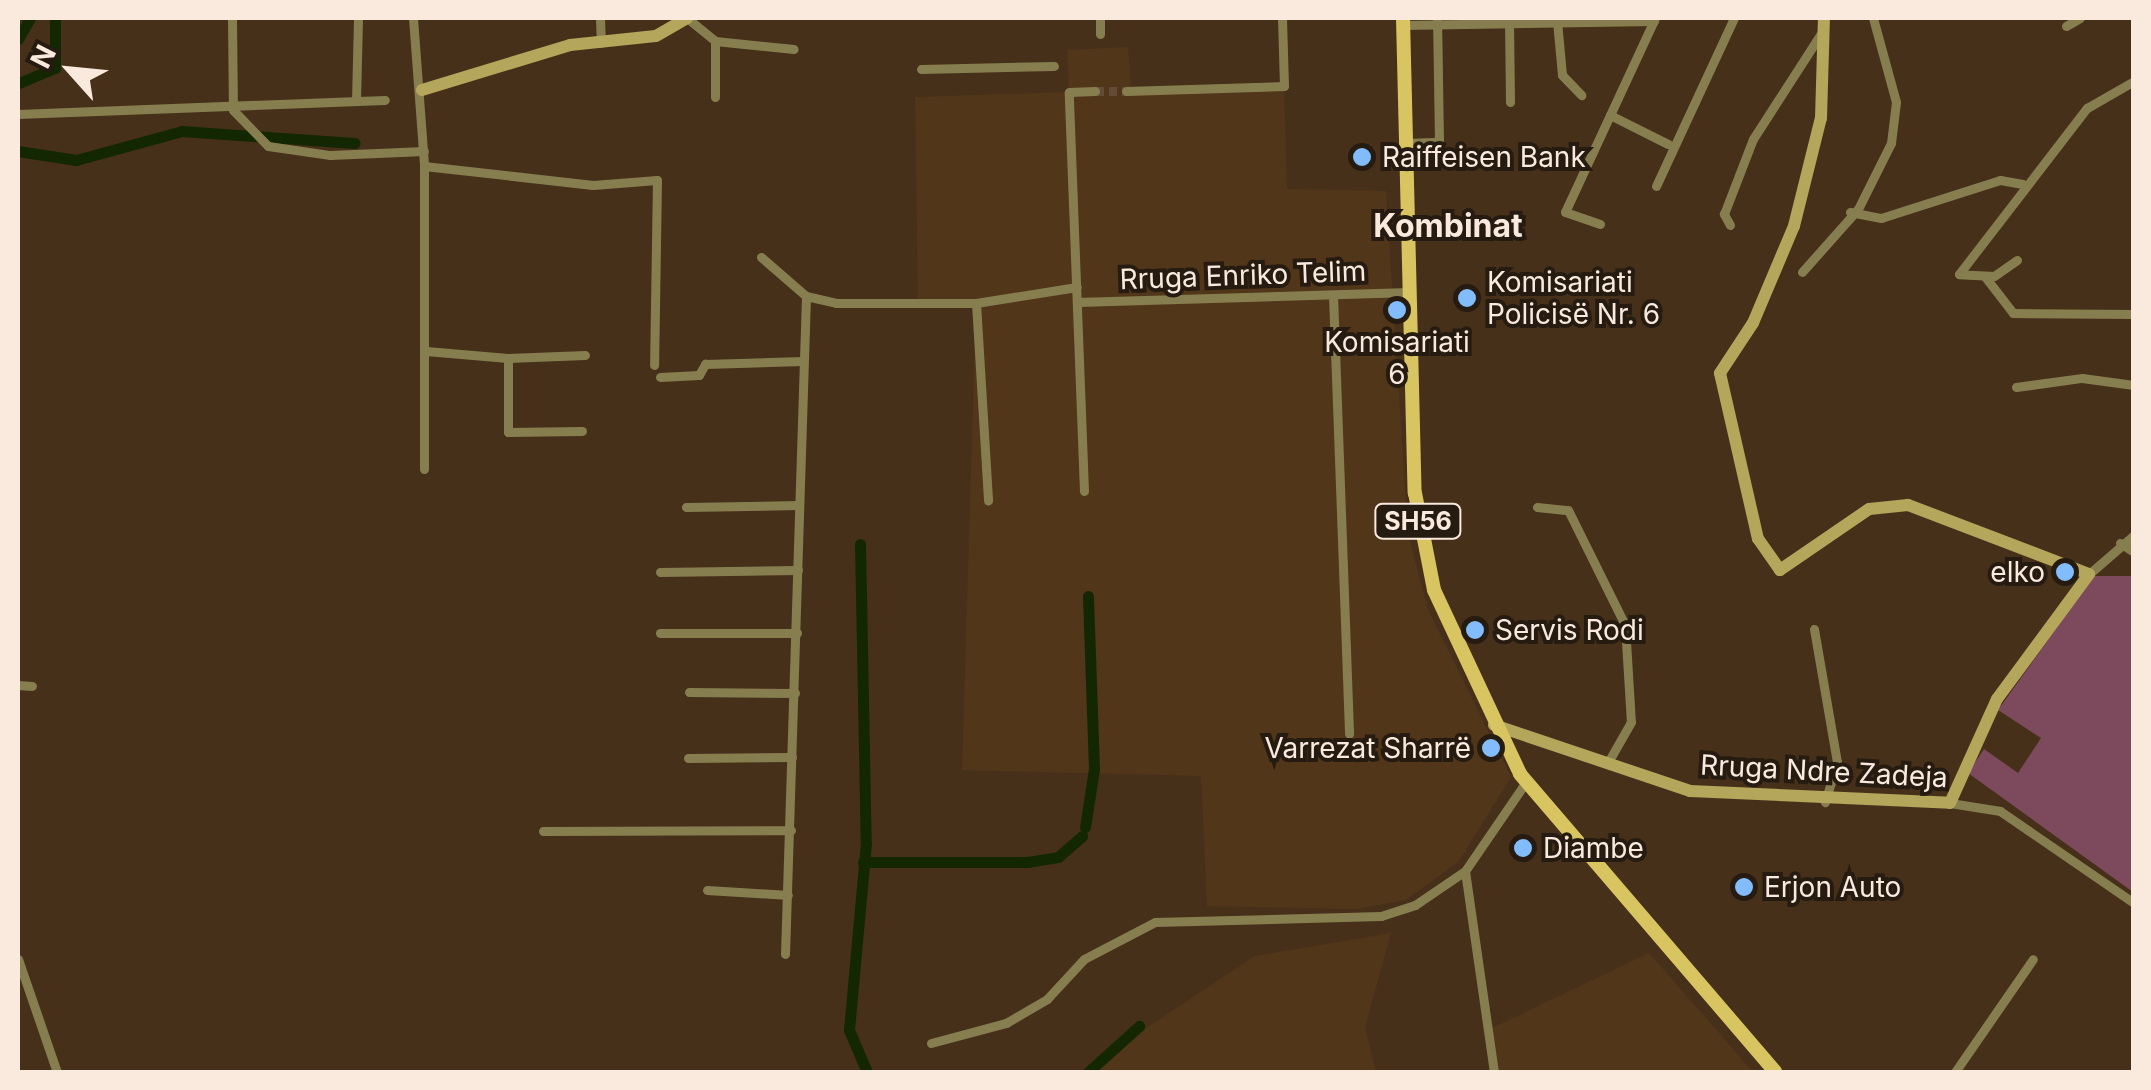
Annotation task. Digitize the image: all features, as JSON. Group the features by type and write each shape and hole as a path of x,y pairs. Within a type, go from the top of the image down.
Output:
{"main road":[{"name":"SH56","path":"1403,21 1422,542 1494,725 1526,782 1775,1072"}],"street":[{"path":"232,18 236,114 255,139 311,154 424,151"},
{"path":"356,102 358,18"},
{"path":"414,18 424,151 424,469"},
{"path":"600,18 601,43"},
{"path":"422,90 601,43 656,36 687,18 715,42 794,49"},
{"path":"1100,18 1100,34"},
{"path":"1126,91 1284,86 1282,18"},
{"path":"1656,186 1668,144 1734,18"},
{"path":"1802,272 1886,161 1897,115 1873,18"},
{"path":"2066,26 2080,18"},
{"path":"1403,21 1654,19 1564,212 1600,224"},
{"path":"1509,20 1510,102"},
{"path":"1556,20 1562,75 1581,95"},
{"path":"1406,143 1439,142 1438,21"},
{"path":"1730,225 1724,214 1753,139 1823,25"},
{"path":"1823,25 1818,138 1794,226 1753,324 1720,373 1758,539 1780,570 1869,508 1908,505 2089,574"},
{"path":"715,42 715,97"},
{"path":"921,69 1054,66"},
{"path":"2134,80 2087,108 2023,184 1984,252 1958,270 1986,278 2019,314 2134,314"},
{"path":"1084,491 1070,92 1095,92"},
{"path":"18,114 236,114 384,100"},
{"path":"1610,115 1668,144"},
{"path":"424,166 593,185 656,180 654,365"},
{"path":"1850,212 1881,218 2000,180 2023,184"},
{"path":"761,257 806,296 976,303 1077,287"},
{"path":"1986,278 2017,260"},
{"name":"Rruga Enriko Telim","path":"1077,302 1410,292"},
{"path":"784,954 806,296"},
{"path":"1333,296 1349,734"},
{"path":"976,303 988,501"},
{"path":"426,351 508,358 585,355"},
{"path":"508,358 508,432 582,432"},
{"path":"660,377 699,375 705,364 802,362"},
{"path":"2016,387 2082,378 2134,385"},
{"path":"686,507 798,505"},
{"path":"1537,507 1572,515 1625,625 1631,722 1607,764"},
{"path":"1950,802 1998,699 2089,574 2120,543 2134,535"},
{"path":"2120,543 2134,552"},
{"path":"660,572 798,570"},
{"path":"1814,630 1836,762 1824,802"},
{"path":"660,633 797,633"},
{"path":"18,685 32,686"},
{"path":"689,692 795,693"},
{"name":"Rruga Ndre Zadeja","path":"1494,725 1681,790 1824,802 1950,802 2000,811 2134,902"},
{"path":"688,758 792,757"},
{"path":"931,1043 1006,1023 1047,999 1084,959 1156,922 1381,916 1464,871 1526,782"},
{"path":"543,831 791,830"},
{"path":"1464,871 1494,1072"},
{"path":"707,890 788,895"},
{"path":"18,959 57,1072"},
{"path":"1954,1072 2033,959"}],"shaded area":[{"path":"1128,47 1131,90 1284,86 1287,189 1386,191 1408,535 1429,612 1511,777 1459,861 1406,900 1356,909 1207,906 1201,776 962,770 976,304 918,304 915,97 1069,92 1067,50"},
{"path":"2094,576 2133,576 2133,892 1968,773 1984,749 2018,773 2041,738 1998,710"},
{"path":"1391,933 1365,1027 1376,1072 1080,1072 1255,956"},
{"path":"1649,953 1753,1072 1494,1072 1488,1030"}],"waterway":[{"path":"18,39 30,18"},
{"path":"19,83 55,68 55,18"},
{"path":"18,151 76,160 182,131 355,143"},
{"path":"860,544 866,843 849,1030 867,1072"},
{"path":"1085,827 1094,769 1088,596"},
{"path":"863,862 1027,862 1058,857 1082,836"},
{"path":"1088,1072 1139,1026"}],"tunnel":[{"path":"1095,91 1126,91"}],"place":[{"name":"Raiffeisen Bank","path":"1362,157"},
{"name":"Komisariati Policisë Nr. 6","path":"1467,298"},
{"name":"Komisariati 6","path":"1397,310"},
{"name":"elko","path":"2065,572"},
{"name":"Servis Rodi","path":"1475,630"},
{"name":"Varrezat Sharrë","path":"1491,748"},
{"name":"Diambe","path":"1523,848"},
{"name":"Erjon Auto","path":"1744,887"}],"district":[{"name":"Kombinat","path":"1448,226"}]}
